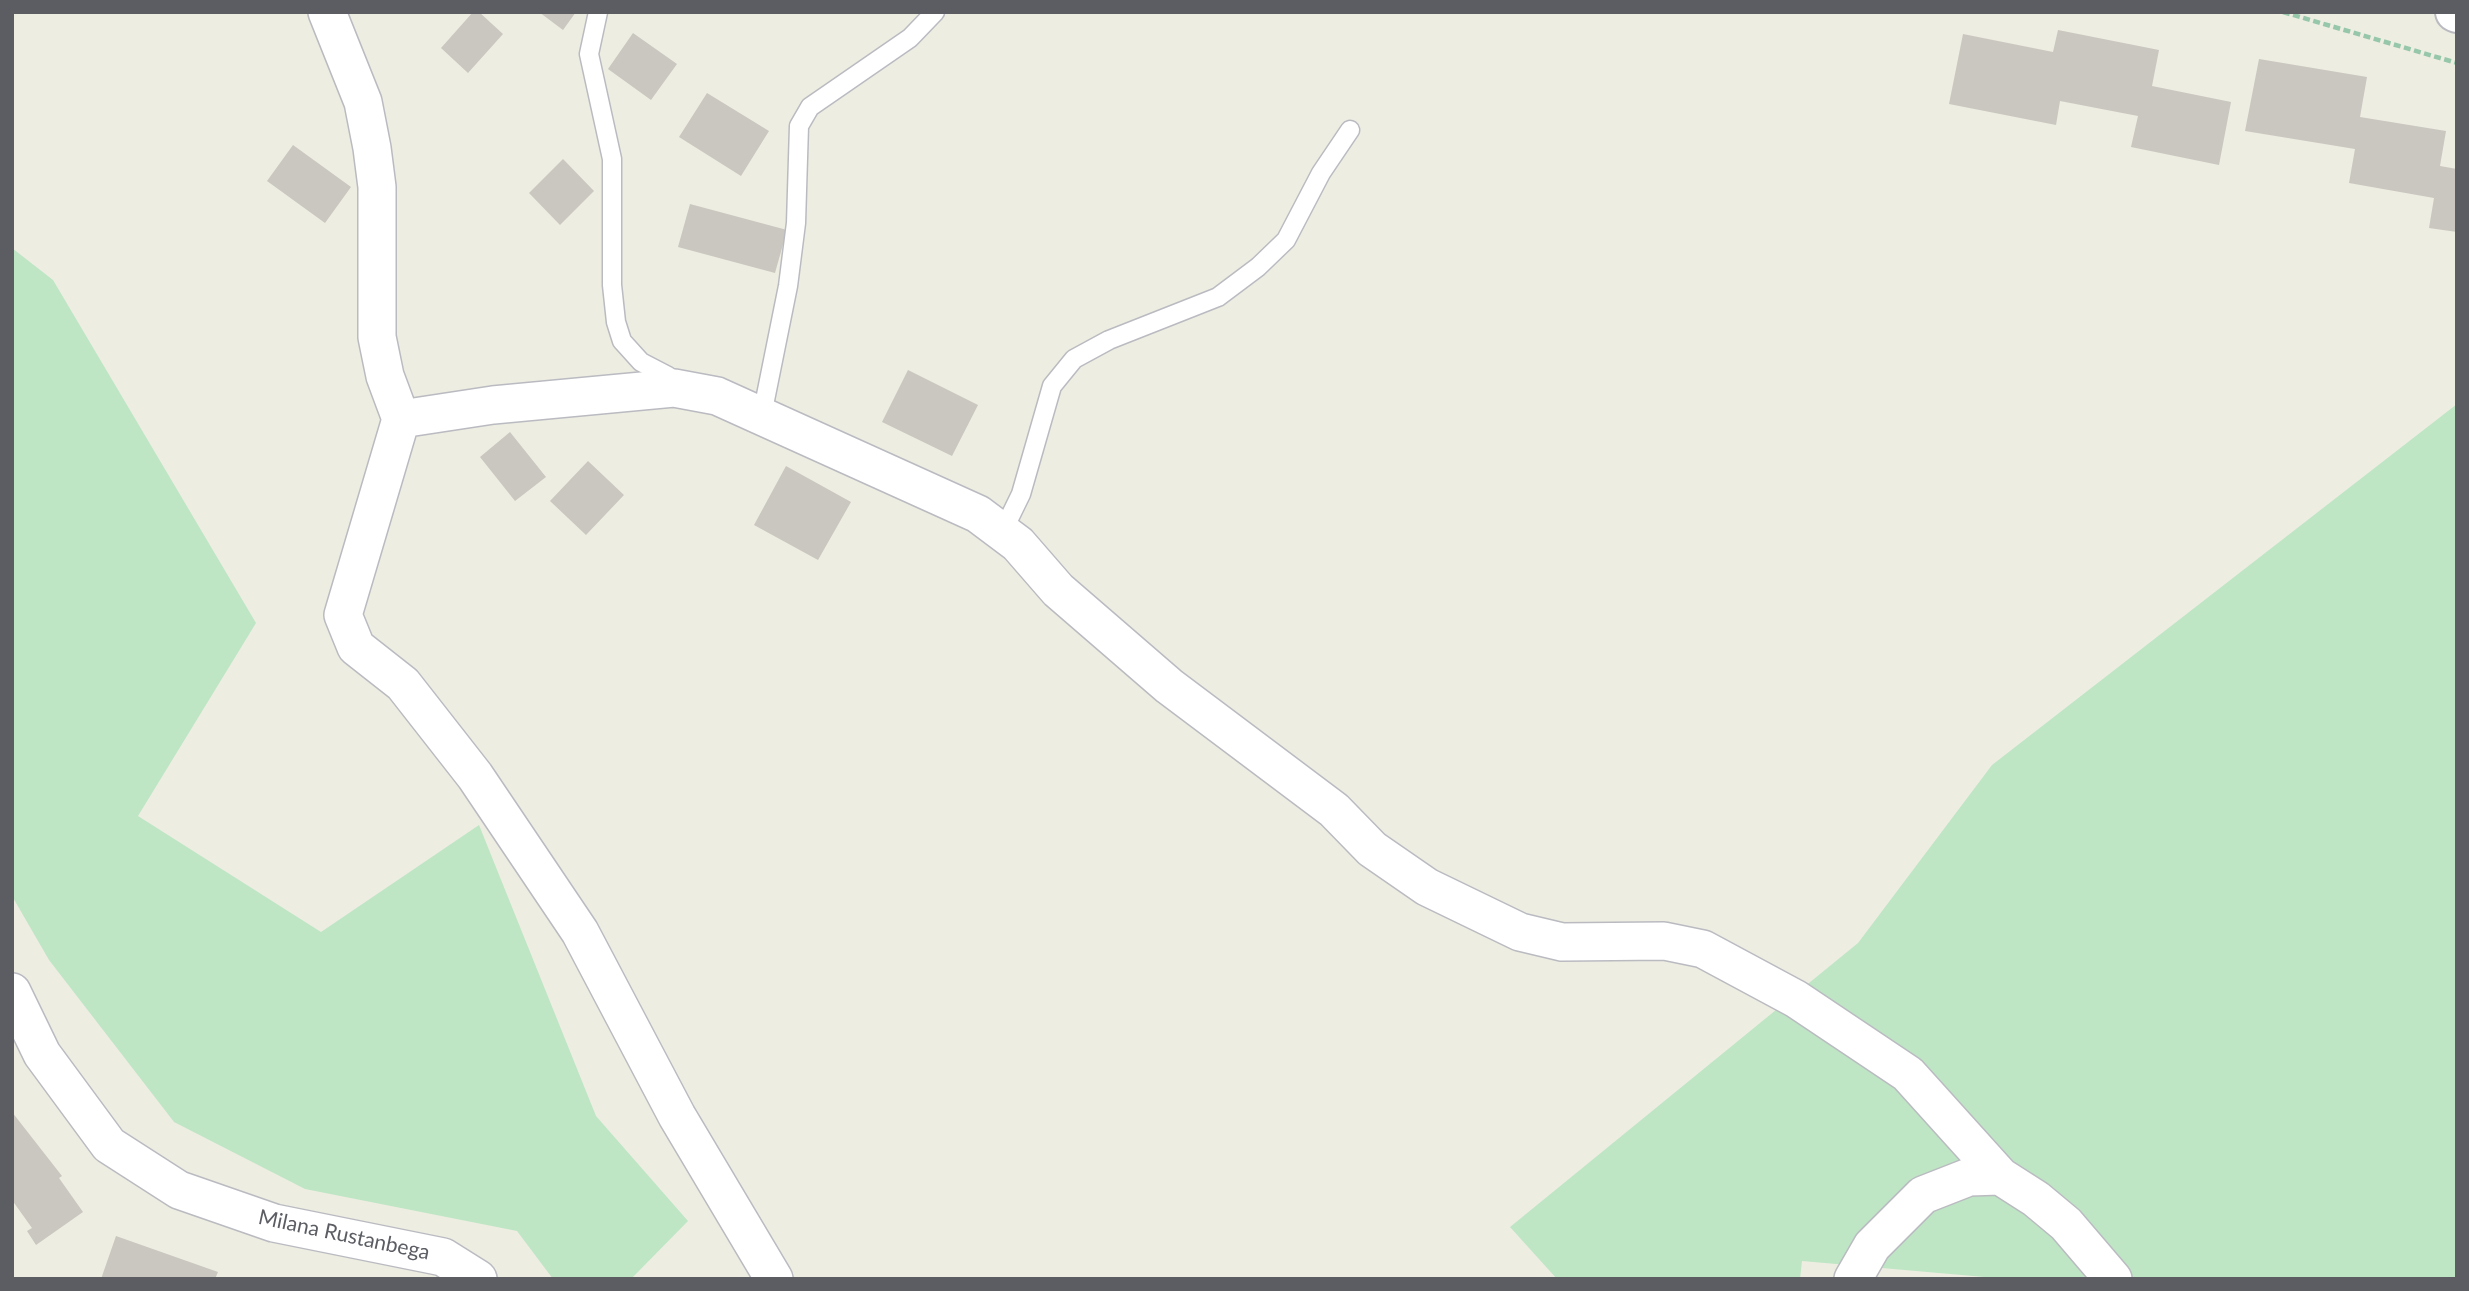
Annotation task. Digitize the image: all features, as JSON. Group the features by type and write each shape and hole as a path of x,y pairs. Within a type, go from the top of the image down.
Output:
{"street":[{"path":"327,12 363,102 372,148 377,187 374,283 377,337 386,376 401,419 343,615 356,647 403,684 490,798 580,932 702,1160 774,1279"},
{"path":"401,419 493,405 674,388 717,396 978,514 1018,544 1058,590 1169,686 1334,810 1372,849 1427,887 1520,932 1562,942 1664,941 1703,949 1796,999 1908,1074 2000,1176 2036,1199 2066,1224 2113,1279"},
{"name":"Milana Rustanbega","path":"12,992 42,1054 109,1145 179,1190 274,1223 443,1257 478,1279"},
{"path":"1853,1279 1872,1246 1923,1195 1969,1177 2000,1176"}],"lane":[{"path":"598,12 589,54 612,159 612,285 616,322 622,341 641,362 668,376 674,388"},
{"path":"762,415 788,286 796,223 799,126 810,107 910,38 935,12"},
{"path":"1002,533 1021,494 1052,386 1074,359 1108,340 1218,298 1258,267 1286,240 1321,173 1350,130"}],"path":[{"path":"2283,12 2457,63"}],"green space":[{"path":"12,248 53,280 256,623 138,816 321,932 479,825 596,1116 688,1221 631,1279 553,1279 517,1231 305,1189 174,1122 49,960 12,896"},
{"path":"2457,404 2457,1279 2007,1279 1802,1261 1800,1279 1557,1279 1510,1227 1858,943 1992,765"}],"building":[{"path":"473,12 479,12 503,34 468,73 441,48"},
{"path":"539,12 576,12 563,30"},
{"path":"2058,30 2159,50 2152,86 2231,102 2219,165 2131,147 2138,116 2060,101 2056,125 1949,104 1963,34 2053,52"},
{"path":"633,33 677,64 651,100 608,69"},
{"path":"2259,59 2367,77 2360,117 2446,131 2440,166 2457,169 2457,232 2429,228 2434,198 2349,183 2355,149 2245,131"},
{"path":"707,93 769,131 741,176 679,137"},
{"path":"293,145 351,187 325,223 267,181"},
{"path":"563,159 594,191 560,225 529,193"},
{"path":"690,204 787,230 775,273 678,247"},
{"path":"908,370 978,405 952,456 882,422"},
{"path":"510,432 546,477 515,501 480,457"},
{"path":"588,461 624,495 586,535 550,501"},
{"path":"786,466 851,502 818,560 754,525"},
{"path":"12,1112 62,1176 59,1178 83,1212 36,1245 27,1231 32,1228 12,1200"},
{"path":"116,1236 218,1272 215,1279 101,1279"}]}
